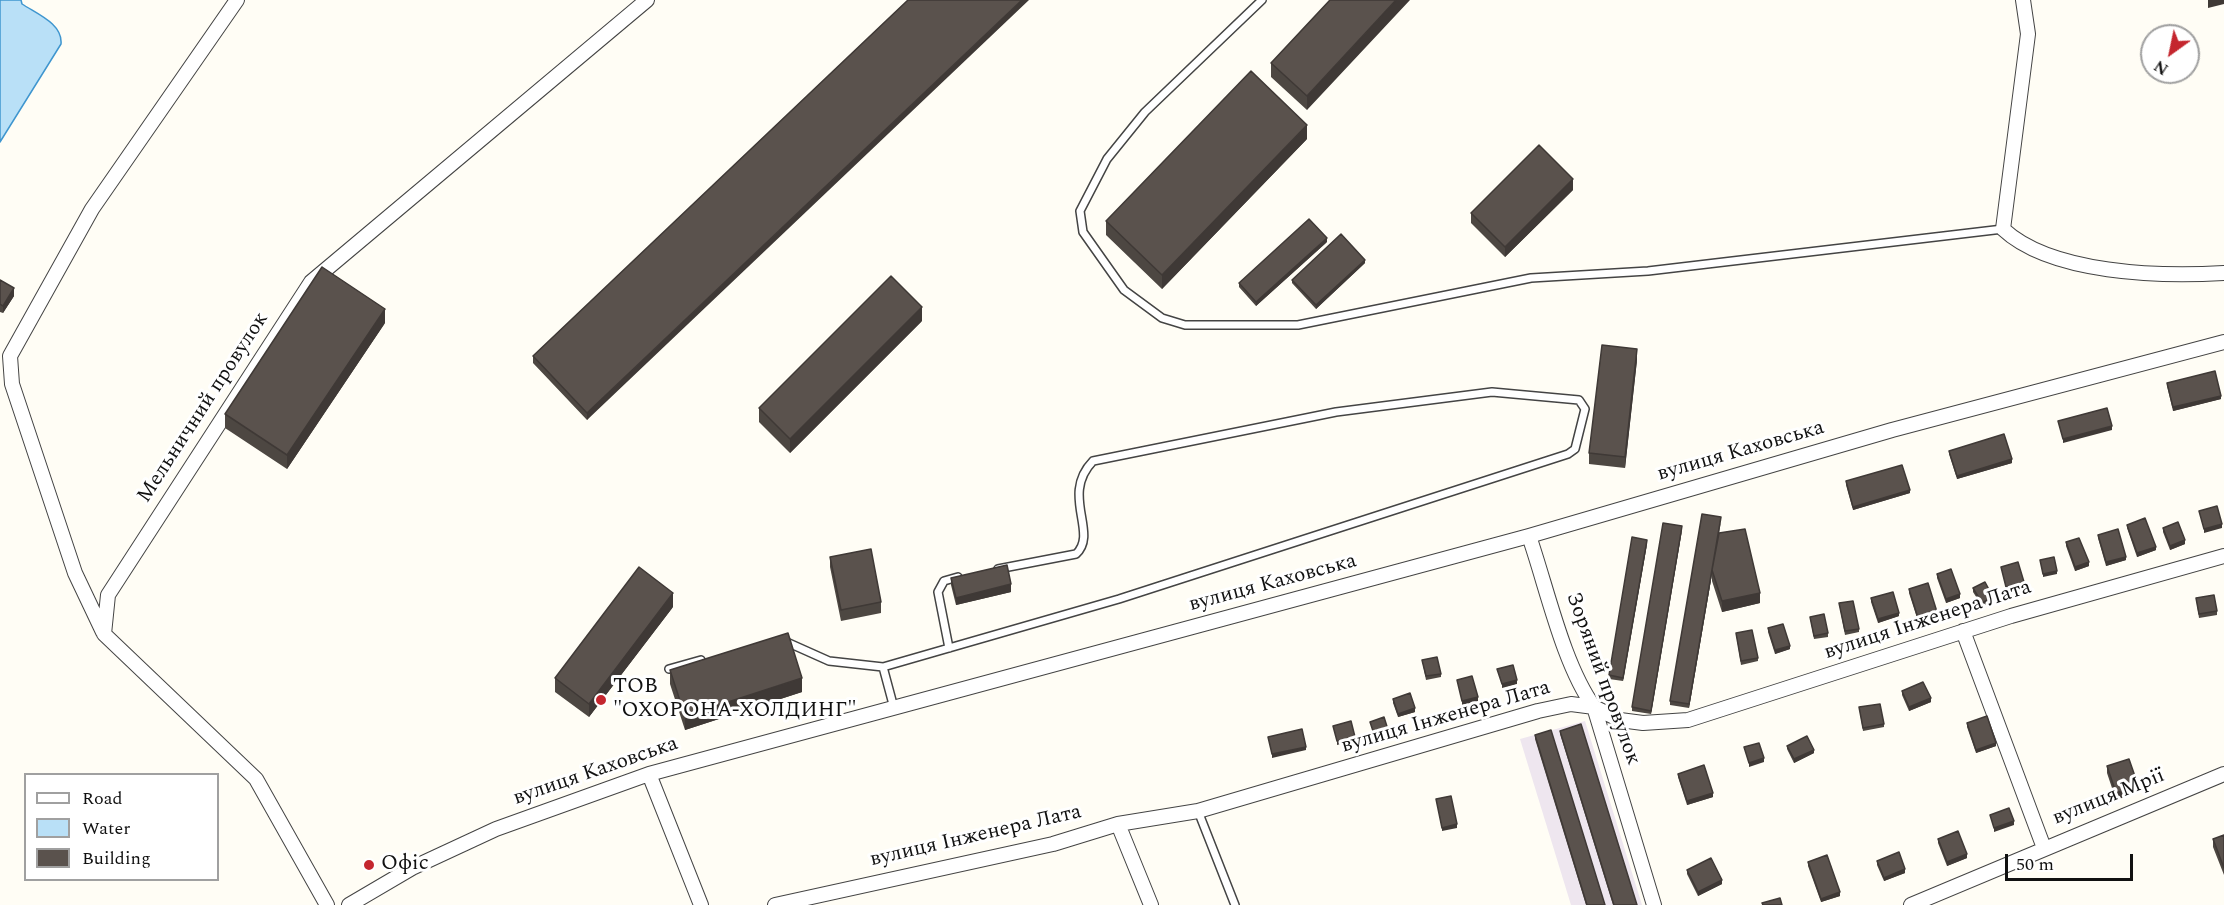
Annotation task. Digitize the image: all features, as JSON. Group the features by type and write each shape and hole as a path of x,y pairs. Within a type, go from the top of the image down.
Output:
{"street":[{"path":"237,0 92,209 10,356 12,384 75,573 104,634 256,778 327,905"},
{"name":"Мельничний провулок","path":"104,634 108,595 311,282 647,0"},
{"path":"2023,0 2028,34 2003,229 2016,241 2093,268 2183,276 2224,273"},
{"name":"вулиця Каховська","path":"349,905 412,868 496,829 649,774 1529,536 1892,430 2224,342"},
{"name":"Зоряний провулок","path":"1529,536 1572,666 1581,688 1594,707 1654,905"},
{"name":"вулиця Інженера Лата","path":"775,905 1053,844 1119,824 1198,811 1538,711 1571,705 1594,707 1620,720 1643,723 1688,720 1963,631 2224,555"},
{"path":"1963,631 2044,848"},
{"path":"649,774 701,905"},
{"name":"вулиця Мрії","path":"1911,905 2224,774"},
{"path":"1119,824 1151,905"}],"lane":[{"path":"1262,0 1145,112 1107,159 1080,212 1083,232 1124,290 1162,318 1185,325 1298,324 1531,278 1648,271 2003,229"},
{"path":"778,640 790,642 829,661 883,667 1119,599 1568,454 1575,449 1585,409 1579,400 1492,392 1336,412 1093,461 1080,478 1077,491 1084,539 1081,550 1076,554 984,572"},
{"path":"949,648 938,592 940,585 949,579 972,574"},
{"path":"669,669 713,657"},
{"path":"883,667 894,708"},
{"path":"1198,811 1234,905"}],"shaded area":[{"path":"1585,721 1642,905 1571,905 1520,739"}],"water":[{"path":"0,0 21,0 22,4 53,25 61,37 61,44 0,142"}],"building":[{"path":"908,0 1022,0 587,413 533,356"},
{"path":"1330,0 1396,0 1307,96 1271,63"},
{"path":"1251,71 1307,125 1162,275 1106,221"},
{"path":"1539,145 1573,179 1505,247 1471,213"},
{"path":"1309,219 1327,238 1256,302 1239,283"},
{"path":"1341,234 1365,260 1316,305 1292,280"},
{"path":"322,267 385,309 287,455 225,414"},
{"path":"891,276 922,307 790,439 759,408"},
{"path":"0,280 14,288 3,306 0,304"},
{"path":"1602,345 1637,349 1625,457 1589,453"},
{"path":"2215,371 2221,396 2173,407 2167,383"},
{"path":"2107,408 2112,426 2063,439 2058,421"},
{"path":"2004,434 2012,459 1957,476 1949,451"},
{"path":"1902,465 1910,490 1853,507 1846,481"},
{"path":"2217,506 2222,524 2204,529 2199,511"},
{"path":"1702,514 1721,517 1689,704 1670,701"},
{"path":"2145,518 2156,547 2137,553 2127,525"},
{"path":"2178,522 2185,540 2170,546 2163,528"},
{"path":"1663,523 1682,526 1651,711 1632,707"},
{"path":"1745,529 1760,593 1722,601 1712,570 1719,533"},
{"path":"2118,529 2126,557 2106,562 2098,535"},
{"path":"1632,537 1647,540 1623,678 1609,675"},
{"path":"2079,538 2089,562 2075,567 2066,542"},
{"path":"871,549 881,602 841,610 830,557"},
{"path":"2054,557 2057,571 2043,574 2040,560"},
{"path":"2018,562 2024,582 2006,587 2001,567"},
{"path":"1007,565 1011,584 956,598 951,578"},
{"path":"639,567 673,593 589,704 555,678"},
{"path":"1951,569 1960,594 1946,599 1937,574"},
{"path":"1985,582 1993,597 1982,603 1973,588"},
{"path":"1928,583 1937,612 1918,618 1909,589"},
{"path":"1893,592 1899,613 1878,619 1871,598"},
{"path":"2214,595 2217,611 2199,614 2196,598"},
{"path":"1853,601 1859,629 1845,631 1839,603"},
{"path":"1824,614 1828,633 1814,636 1810,617"},
{"path":"1783,624 1790,646 1775,650 1768,628"},
{"path":"1752,630 1758,658 1741,661 1736,633"},
{"path":"788,633 802,678 685,716 670,670"},
{"path":"1437,657 1441,674 1426,676 1422,660"},
{"path":"1513,665 1517,680 1502,684 1497,669"},
{"path":"1472,676 1478,697 1462,701 1457,680"},
{"path":"1923,682 1931,698 1909,707 1902,691"},
{"path":"1410,693 1415,708 1398,714 1393,699"},
{"path":"1880,704 1884,724 1863,728 1859,707"},
{"path":"1987,716 1996,743 1976,750 1967,723"},
{"path":"1384,717 1389,733 1375,737 1370,722"},
{"path":"1351,721 1355,737 1337,741 1333,726"},
{"path":"1581,724 1637,905 1614,905 1560,731"},
{"path":"1302,729 1306,747 1272,754 1268,737"},
{"path":"1551,730 1605,905 1587,905 1535,735"},
{"path":"1807,736 1814,750 1794,759 1787,746"},
{"path":"1759,743 1764,758 1749,763 1744,747"},
{"path":"2129,759 2138,785 2116,793 2107,766"},
{"path":"1704,765 1713,793 1687,801 1678,774"},
{"path":"1451,796 1457,824 1442,828 1436,799"},
{"path":"2009,808 2014,821 1994,828 1990,815"},
{"path":"1958,831 1967,854 1947,862 1938,839"},
{"path":"2224,835 2224,868 2213,839"},
{"path":"1899,852 1905,869 1884,878 1877,861"},
{"path":"1827,855 1840,892 1821,899 1808,862"},
{"path":"1711,858 1722,880 1698,892 1687,870"},
{"path":"1780,898 1782,905 1763,905 1762,903"}],"place":[{"name":"ТОВ \"ОХОРОНА-ХОЛДИНГ\"","path":"601,700"},
{"name":"Офіс","path":"369,865"}]}
